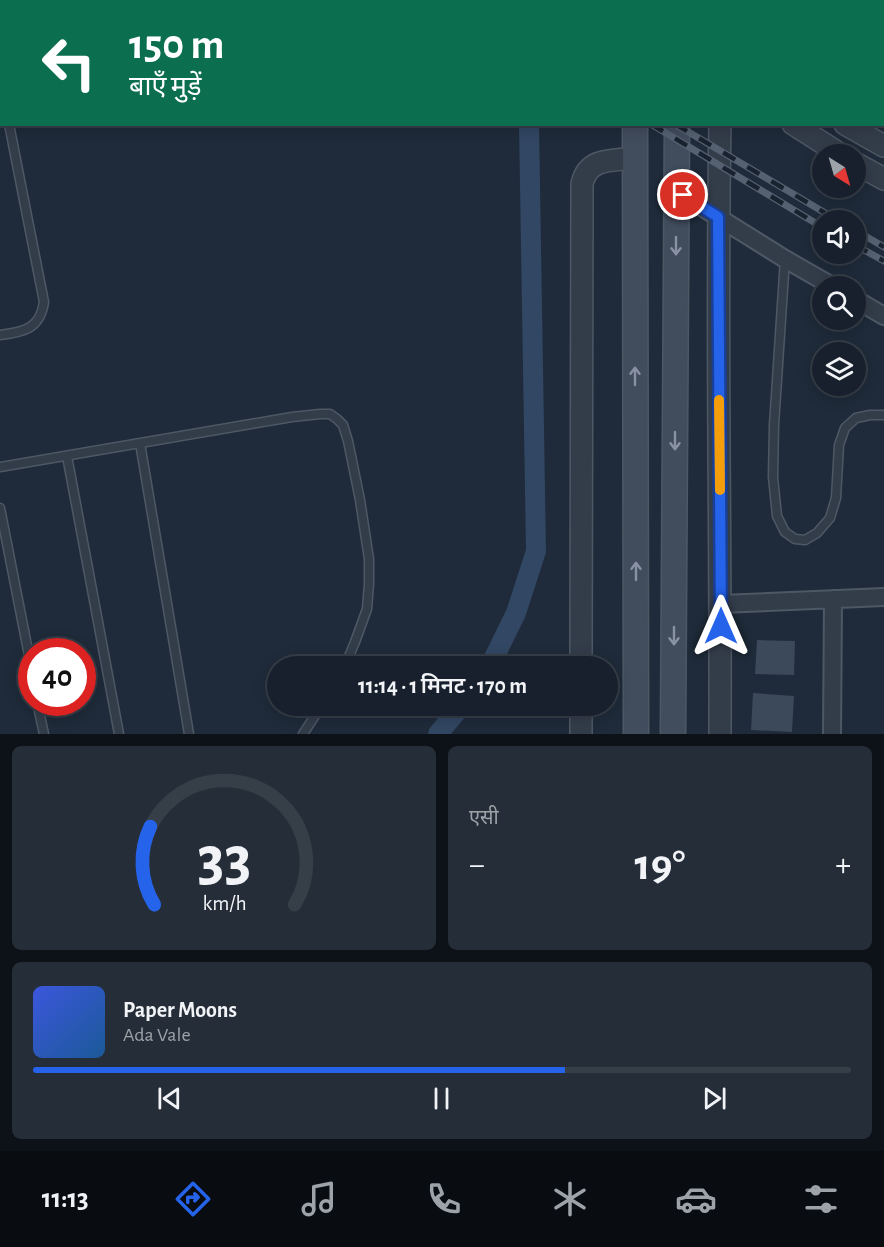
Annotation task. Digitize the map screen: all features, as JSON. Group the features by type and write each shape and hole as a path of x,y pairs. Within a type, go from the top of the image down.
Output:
{"main road":[{"path":"635,126 636,734"},
{"path":"673,734 676,126"}],"street":[{"path":"720,126 718,217 720,734"},
{"path":"796,126 824,144"},
{"path":"849,126 884,146"},
{"path":"581,656 582,184 589,167 599,162 635,158"},
{"path":"866,169 884,179"},
{"path":"676,191 815,276"},
{"path":"866,305 884,316"},
{"path":"721,604 884,597"},
{"path":"832,599 832,734"},
{"path":"581,716 581,734"}],"lane":[{"path":"0,335 17,333 37,323 42,314 44,302 9,126"},
{"path":"785,259 774,425 773,477 777,516 785,532 795,539 805,540 817,533 830,518 836,498 839,445 845,428 856,418 884,415"},
{"path":"0,467 330,414 343,425 348,441 357,481 369,559 367,609 349,656"},
{"path":"140,443 189,734"},
{"path":"67,456 119,734"},
{"path":"0,508 26,638"},
{"path":"41,716 44,734"},
{"path":"303,734 315,716"}],"building":[{"path":"757,640 795,641 794,675 755,674"},
{"path":"753,693 794,696 792,732 751,730"}],"waterway":[{"path":"495,656 516,613 536,551 529,126"},
{"path":"438,734 453,716"}],"railway":[{"path":"654,126 812,221"},
{"path":"678,126 820,210"},
{"path":"866,236 884,247"},
{"path":"866,251 884,261"}],"slow traffic":[{"path":"719,400 720,490"}],"route":[{"path":"683,195 718,217 721,626"}]}
